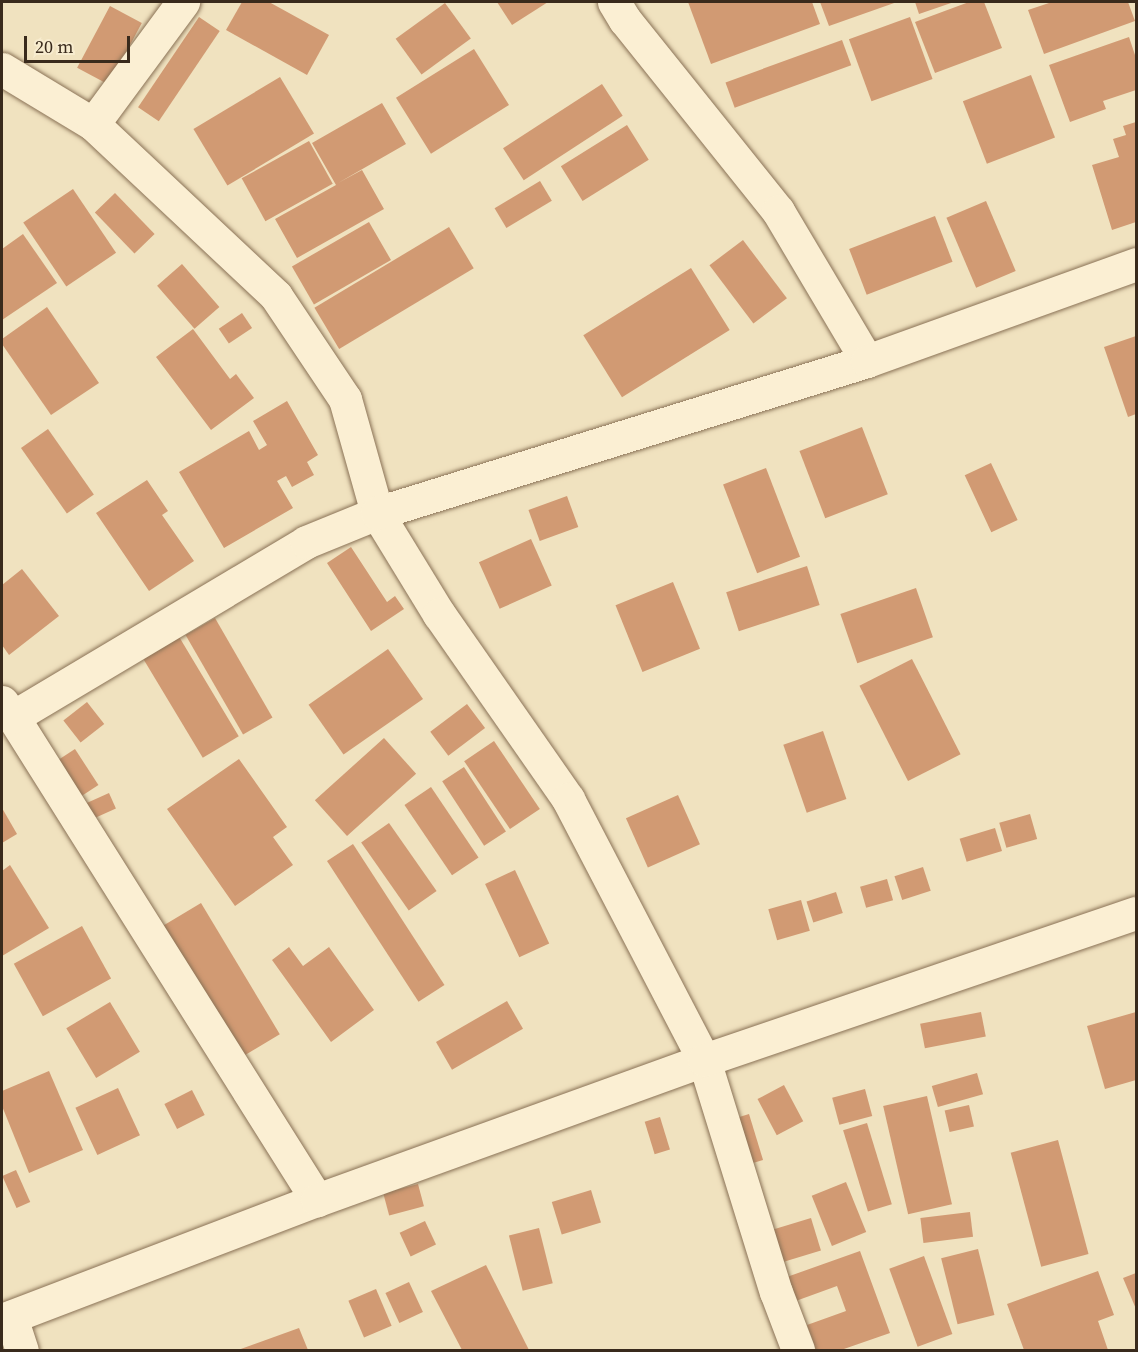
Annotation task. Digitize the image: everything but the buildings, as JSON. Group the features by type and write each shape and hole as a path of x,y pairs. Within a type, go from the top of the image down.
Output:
{"street":[{"path":"93,124 183,2"},
{"path":"627,8 778,212 867,361"},
{"path":"2,69 93,124 276,296 345,399 377,513 440,614 567,800 704,1060 776,1292 798,1350"},
{"path":"317,1200 7,710 306,542 377,513 867,361 1137,264"},
{"path":"22,1350 6,1319 317,1200 704,1060 1137,913"}]}
